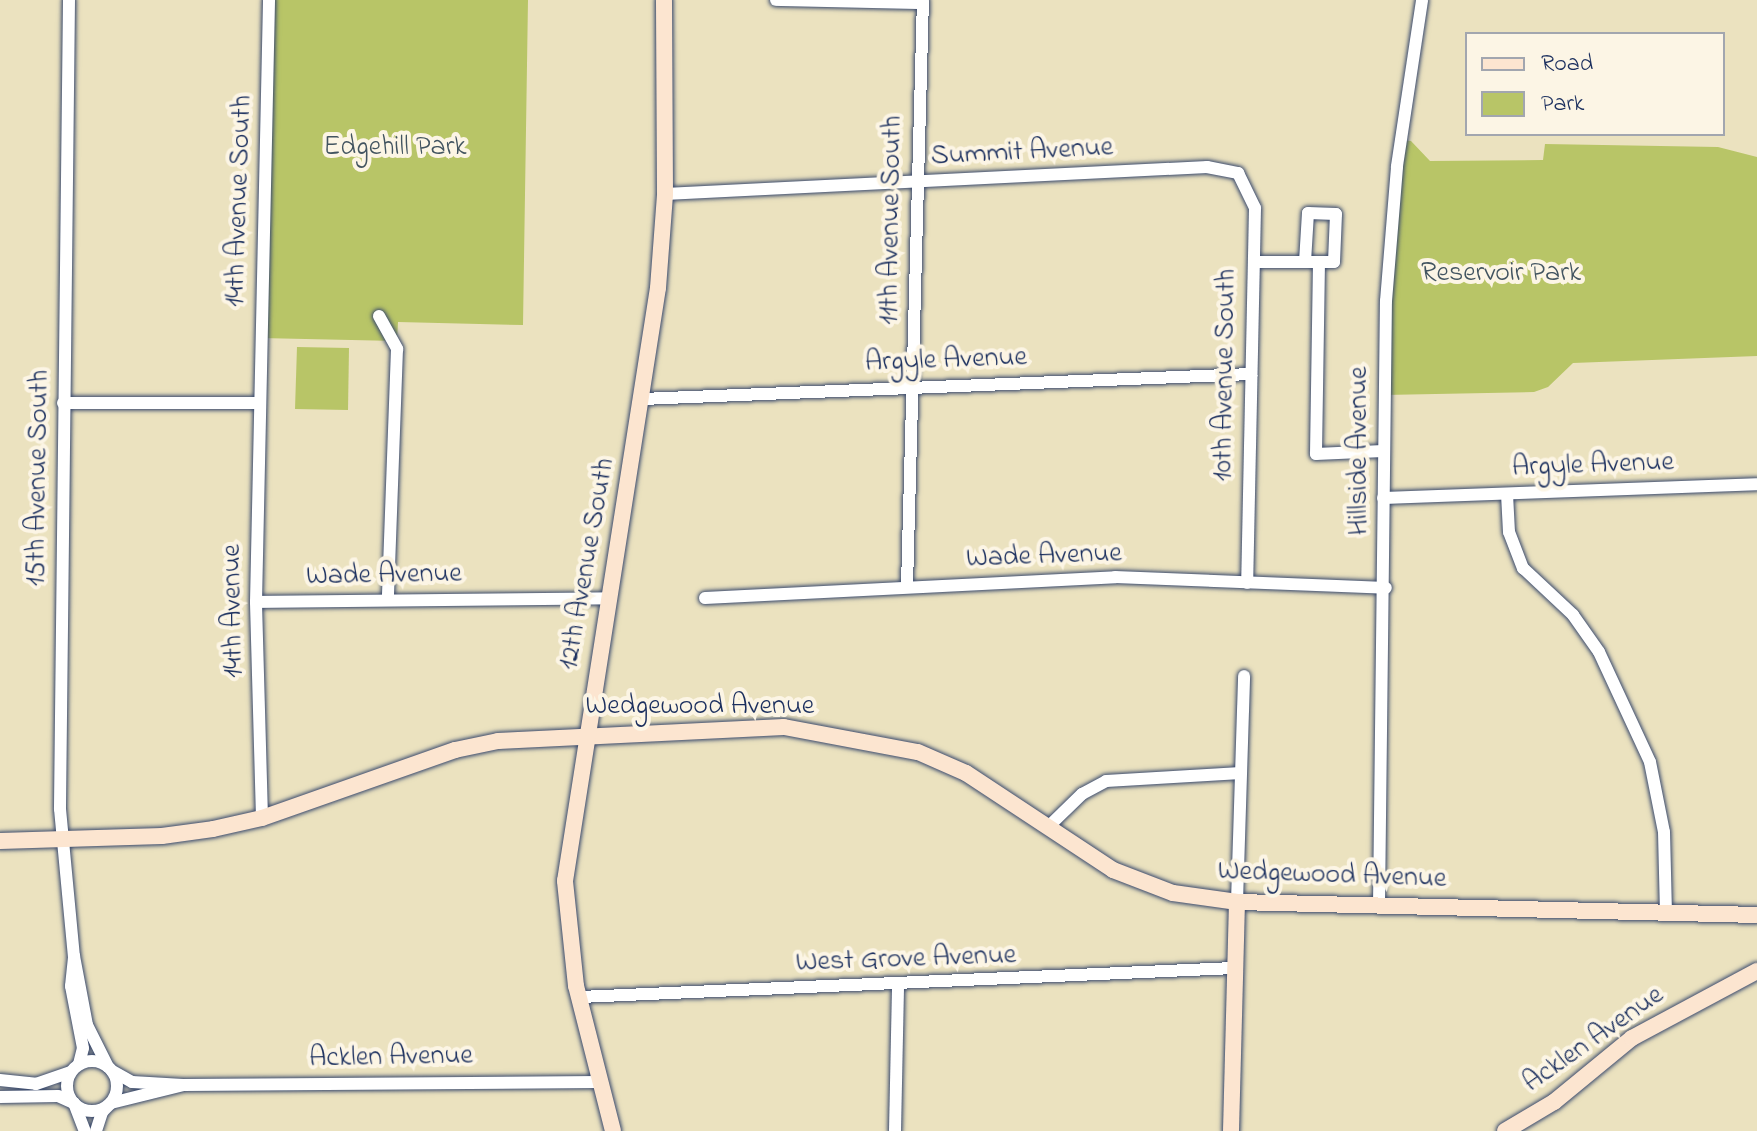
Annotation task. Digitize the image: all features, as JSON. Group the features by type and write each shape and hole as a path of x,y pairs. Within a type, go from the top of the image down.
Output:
{"main road":[{"name":"12th Avenue South","path":"613,1131 580,997 565,881 585,733 642,399 665,194 664,0"},
{"name":"Wedgewood Avenue","path":"0,841 162,836 262,818 455,750 585,733 784,727 857,737 918,752 966,773 1113,870 1173,893 1237,902 1757,915"},
{"path":"1231,1131 1237,902"},
{"name":"Acklen Avenue","path":"1508,1130 1554,1102 1632,1038 1753,971"}],"street":[{"name":"15th Avenue South","path":"69,0 61,840 74,956 87,1025 110,1069"},
{"name":"14th Avenue South","path":"259,403 269,0"},
{"path":"776,0 923,2"},
{"name":"Hillside Avenue","path":"1379,905 1386,588 1383,451 1391,216 1422,0"},
{"name":"11th Avenue South","path":"907,586 915,183 923,2"},
{"name":"Summit Avenue","path":"665,194 1207,167 1238,173"},
{"name":"10th Avenue South","path":"1238,173 1255,208 1247,583"},
{"path":"1254,262 1312,262 1316,454 1383,451"},
{"path":"379,316 397,349 388,600"},
{"name":"Argyle Avenue","path":"642,399 912,385 1251,374"},
{"path":"63,403 259,403"},
{"name":"14th Avenue","path":"259,403 256,602 262,818"},
{"name":"Argyle Avenue","path":"1383,498 1757,484"},
{"path":"1507,494 1509,532 1523,568 1573,615 1599,652 1650,762 1664,832 1666,912"},
{"name":"Wade Avenue","path":"705,598 1115,577 1386,588"},
{"name":"Wade Avenue","path":"256,602 610,598"},
{"path":"1237,902 1244,676"},
{"path":"1047,828 1082,794 1106,781 1241,773"},
{"name":"15th Avenue South","path":"74,956 71,986 83,1048 76,1067"},
{"name":"West Grove Avenue","path":"580,997 898,986 1235,968"},
{"path":"895,1131 898,986"},
{"path":"0,1080 50,1082 76,1067 95,1061 110,1069 116,1090 96,1131"},
{"path":"76,1067 67,1087 85,1131"},
{"name":"Acklen Avenue","path":"110,1069 132,1082 183,1085 599,1082"},
{"name":"Acklen Avenue","path":"106,1106 134,1094 183,1085"},
{"path":"0,1097 46,1093 88,1111 106,1106"}],"green space":[{"name":"Edgehill Park","path":"269,0 528,0 523,325 398,322 397,341 260,338"},
{"name":"Reservoir Park","path":"1401,140 1411,141 1430,161 1543,160 1545,144 1718,147 1757,157 1757,356 1573,363 1548,387 1534,392 1384,395"},
{"path":"297,347 349,348 348,410 295,409"}]}
